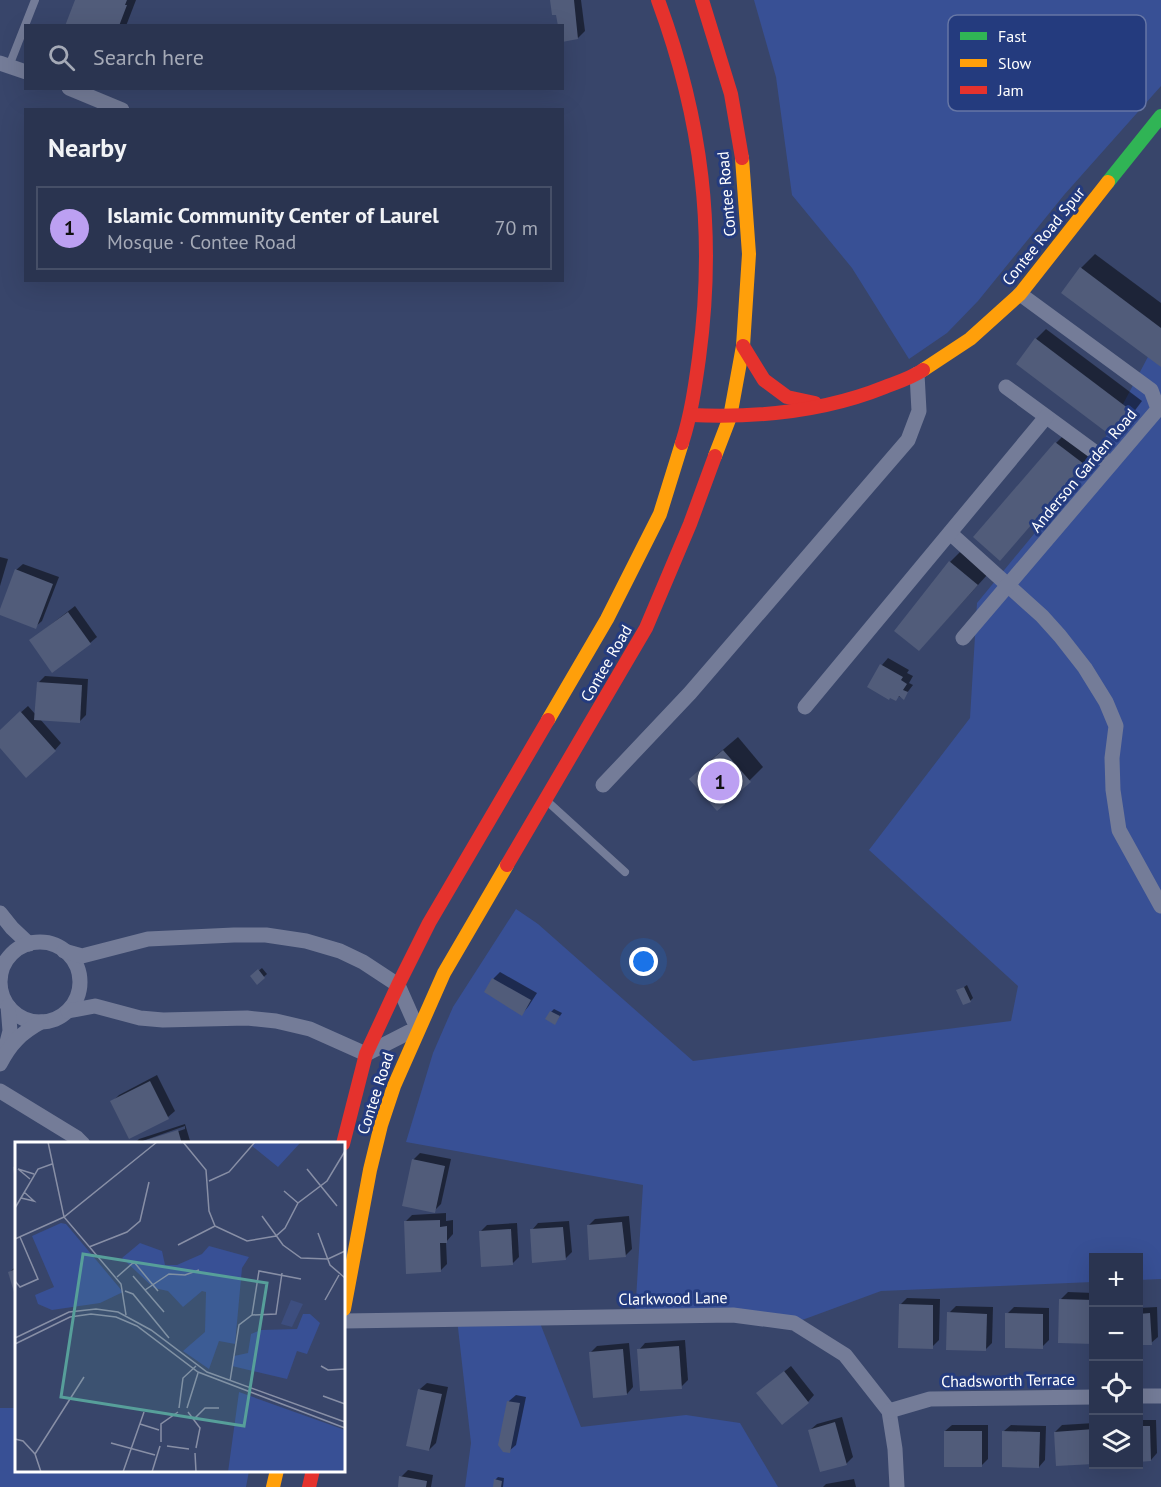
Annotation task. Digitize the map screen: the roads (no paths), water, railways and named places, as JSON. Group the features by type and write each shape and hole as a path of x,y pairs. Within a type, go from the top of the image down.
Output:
{"street":[{"name":"Contee Road","path":"343,1142 366,1054 398,985 429,922 607,619 660,514 691,415 702,336 707,272 705,197 697,136 682,73 658,0"},
{"name":"Contee Road","path":"345,1303 364,1197 381,1126 396,1079 417,1028 444,973 646,628 690,524 730,417 743,346 749,254 744,171 731,94 702,0"},
{"path":"5,65 24,71"},
{"path":"74,90 117,108"},
{"name":"Contee Road Spur","path":"691,415 730,417 784,413 828,406 864,396 917,374 970,339 1020,294 1161,116"},
{"name":"Anderson Garden Road","path":"963,638 1158,409 1151,390 1020,294"},
{"path":"743,346 764,380 787,397 828,406"},
{"path":"603,785 690,693 908,440 919,411 917,374"},
{"path":"1006,387 1110,464"},
{"path":"805,707 1047,417"},
{"path":"950,533 1060,636 1106,702 1116,726 1112,758 1119,830 1161,906"},
{"path":"0,913 29,944"},
{"path":"12,928 13,953"},
{"path":"41,1022 28,1021 17,1015 2,996 0,984 1,973 6,962 13,953 29,944 48,944 82,956 148,939 266,935 306,941 340,951 363,962 398,985 417,1028 366,1054 310,1029 276,1021 247,1018 163,1020 140,1018 95,1006 68,1011"},
{"path":"2,1061 14,1041 26,1031 41,1022 57,1018 68,1011 76,1000 79,987 78,974 73,961 64,951"},
{"path":"2,1061 10,1031 8,1006"},
{"path":"0,1090 82,1142"},
{"name":"Clarkwood Lane","path":"345,1321 733,1315 794,1323 845,1355 889,1411 895,1449 897,1487"},
{"name":"Chadsworth Terrace","path":"889,1411 930,1399 1089,1396"},
{"path":"1143,1396 1161,1396"},
{"path":"273,1487 277,1472"},
{"path":"309,1487 312,1472"}],"lane":[{"path":"5,65 35,0"},
{"path":"546,800 625,872"}],"place":[{"name":"Islamic Community Center of Laurel","path":"720,781"}]}
